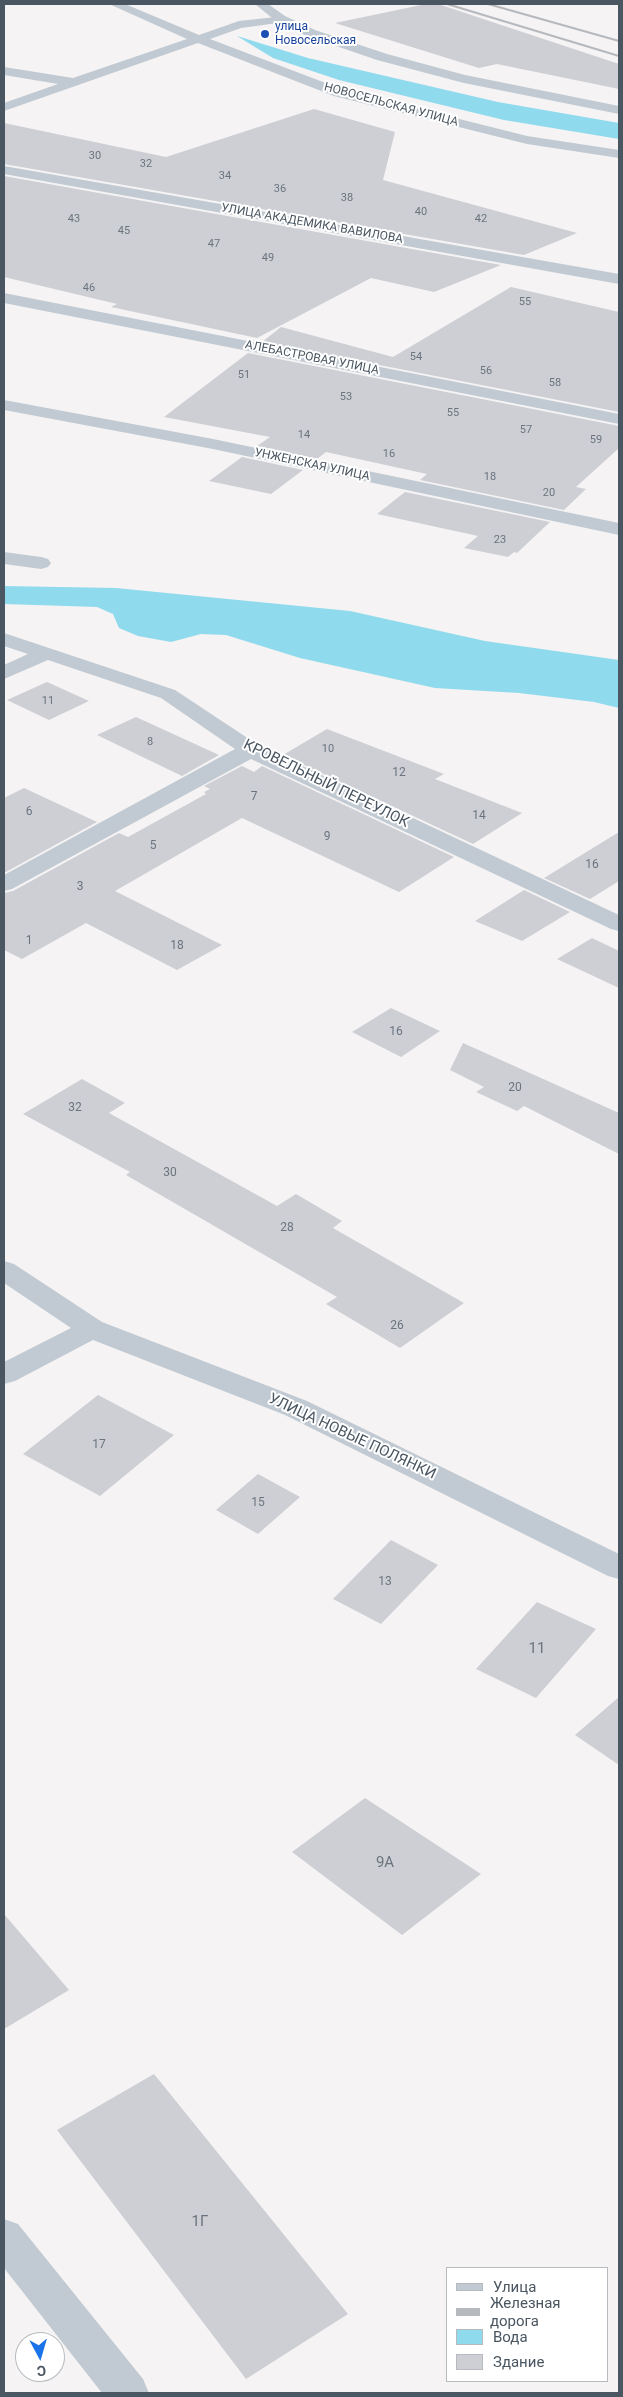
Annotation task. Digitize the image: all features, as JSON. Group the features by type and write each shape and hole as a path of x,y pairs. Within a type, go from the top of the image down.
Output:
{"street":[{"name":"НОВОСЕЛЬСКАЯ УЛИЦА","path":"115,4 198,39 338,93 527,140 619,154"},
{"path":"261,4 281,19 311,33 382,57 464,79 619,110"},
{"path":"4,107 239,25 281,19"},
{"path":"4,71 78,82"},
{"name":"УЛИЦА АКАДЕМИКА ВАВИЛОВА","path":"4,170 619,279"},
{"name":"АЛЕБАСТРОВАЯ УЛИЦА","path":"4,298 619,419"},
{"name":"УНЖЕНСКАЯ УЛИЦА","path":"4,405 213,444 619,529"},
{"path":"4,558 41,563"},
{"name":"КРОВЕЛЬНЫЙ ПЕРЕУЛОК","path":"4,639 168,694 250,750 619,924"},
{"path":"4,672 45,654"},
{"path":"4,884 250,750"},
{"name":"УЛИЦА НОВЫЕ ПОЛЯНКИ","path":"4,1270 92,1329 296,1408 616,1561"},
{"path":"4,1374 92,1329"},
{"path":"4,2237 128,2393"}],"water":[{"path":"237,36 308,58 498,102 619,123 619,139 504,120 339,80 273,58"},
{"path":"4,586 116,588 350,611 485,641 619,660 619,708 594,702 519,693 435,688 300,658 226,635 201,634 171,642 138,636 119,628 113,614 97,607 4,604"}],"building":[{"path":"426,4 438,4 619,64 619,89 497,64 479,68 335,23"},
{"path":"314,109 395,132 383,180 577,233 524,255 4,164 4,123 166,157"},
{"path":"4,176 501,265 434,292 371,278 257,338 111,307 117,304 4,277"},
{"path":"511,287 619,312 619,412 262,342 281,327 393,357"},
{"path":"248,353 619,426 619,448 576,487 586,489 564,510 420,480 427,474 326,452 317,459 257,446 270,437 164,417"},
{"path":"242,457 303,470 271,494 209,481"},
{"path":"405,492 550,522 517,553 514,552 508,557 464,548 478,536 377,514"},
{"path":"47,682 89,701 49,720 7,700"},
{"path":"136,717 219,755 182,776 97,735"},
{"path":"327,729 444,774 435,779 522,813 473,844 283,755"},
{"path":"242,766 254,772 262,766 454,857 399,892 242,818 115,891 222,945 177,970 86,923 22,959 4,950 4,893 13,891 119,833 128,837 206,794 204,792 210,789 204,786"},
{"path":"24,788 97,822 4,873 4,798"},
{"path":"619,832 619,881 590,899 544,878"},
{"path":"524,890 570,912 522,941 475,921"},
{"path":"592,938 619,951 619,988 557,959"},
{"path":"391,1008 440,1031 401,1057 352,1032"},
{"path":"463,1043 619,1113 619,1154 524,1106 517,1111 476,1092 484,1087 450,1070"},
{"path":"82,1079 125,1103 109,1113 277,1206 296,1194 342,1221 333,1228 464,1303 400,1348 326,1304 337,1297 126,1175 130,1172 23,1114"},
{"path":"98,1395 174,1435 100,1496 23,1454"},
{"path":"258,1474 300,1497 258,1534 216,1510"},
{"path":"391,1540 438,1565 381,1624 333,1599"},
{"path":"537,1602 596,1629 536,1698 476,1669"},
{"path":"619,1697 619,1765 575,1735"},
{"path":"365,1798 481,1874 402,1935 292,1852"},
{"path":"4,1914 69,1990 4,2029"},
{"path":"154,2074 348,2314 246,2379 57,2130"}],"railway":[{"path":"447,4 619,56"},
{"path":"488,4 619,41"}],"place":[{"name":"улица Новосельская","path":"265,34"}]}
